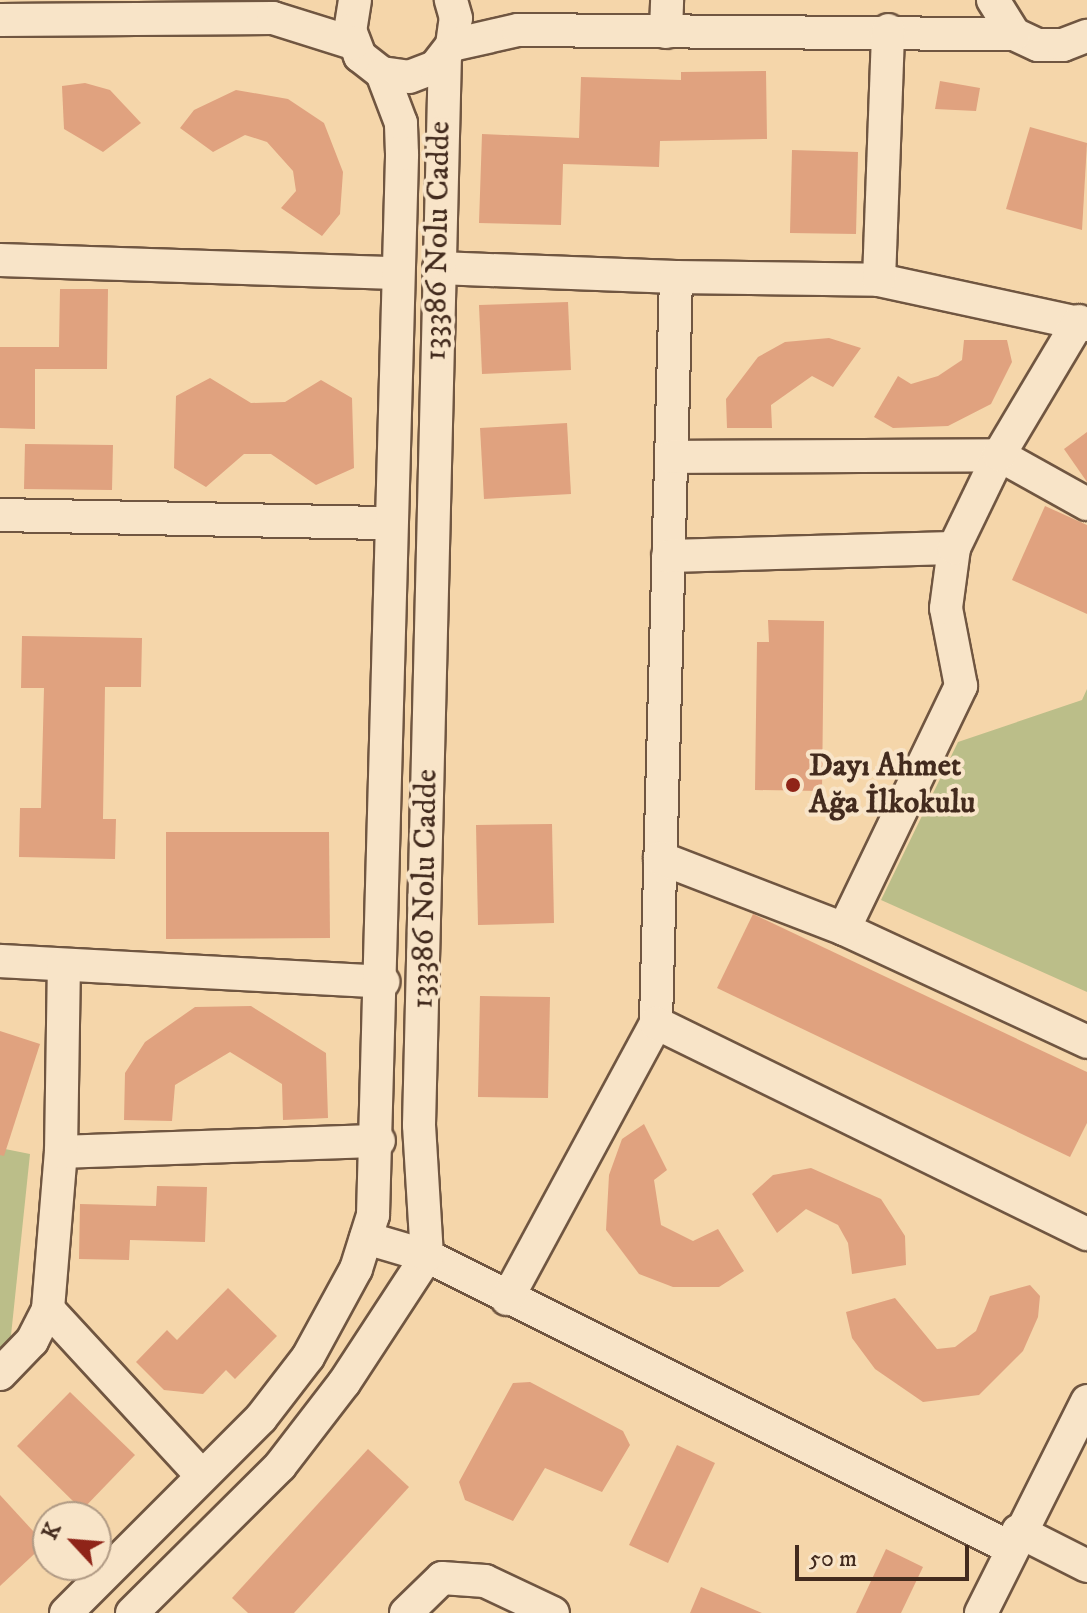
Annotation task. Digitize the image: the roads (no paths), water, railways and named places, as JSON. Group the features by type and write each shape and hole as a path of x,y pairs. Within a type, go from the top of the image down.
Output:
{"street":[{"name":"133386 Nolu Cadde","path":"427,1256 419,1125 439,268 448,51 456,18 451,0"},
{"path":"666,32 667,0"},
{"path":"993,0 1014,34"},
{"path":"352,1 353,43"},
{"path":"0,20 273,18 353,43 382,73 409,77 448,51 518,30 888,30 1014,34 1038,45 1079,44"},
{"path":"879,280 888,30"},
{"name":"133386 Nolu Cadde","path":"66,1613 261,1418 308,1357 356,1269 366,1238 379,1141 389,523 401,123 382,73"},
{"path":"0,260 396,273"},
{"path":"439,268 676,277 879,280 1083,323 999,455 954,548 946,608 961,686 844,929"},
{"path":"507,1299 656,1023 676,277"},
{"path":"671,457 999,455 1087,504"},
{"path":"0,515 389,523"},
{"path":"668,556 954,548"},
{"path":"660,858 844,929 1087,1042"},
{"path":"0,961 383,982"},
{"path":"0,1374 32,1341 48,1309 61,1152 64,965"},
{"path":"656,1023 1087,1234"},
{"path":"61,1152 379,1141"},
{"path":"366,1238 427,1256 507,1299 1013,1539 1087,1566"},
{"path":"132,1613 280,1466 344,1383 427,1256"},
{"path":"48,1309 202,1476"},
{"path":"981,1613 1013,1539 1087,1401"},
{"path":"406,1613 442,1578 485,1581 553,1613"}],"place":[{"name":"Dayı Ahmet Ağa İlkokulu","path":"793,785"}]}
